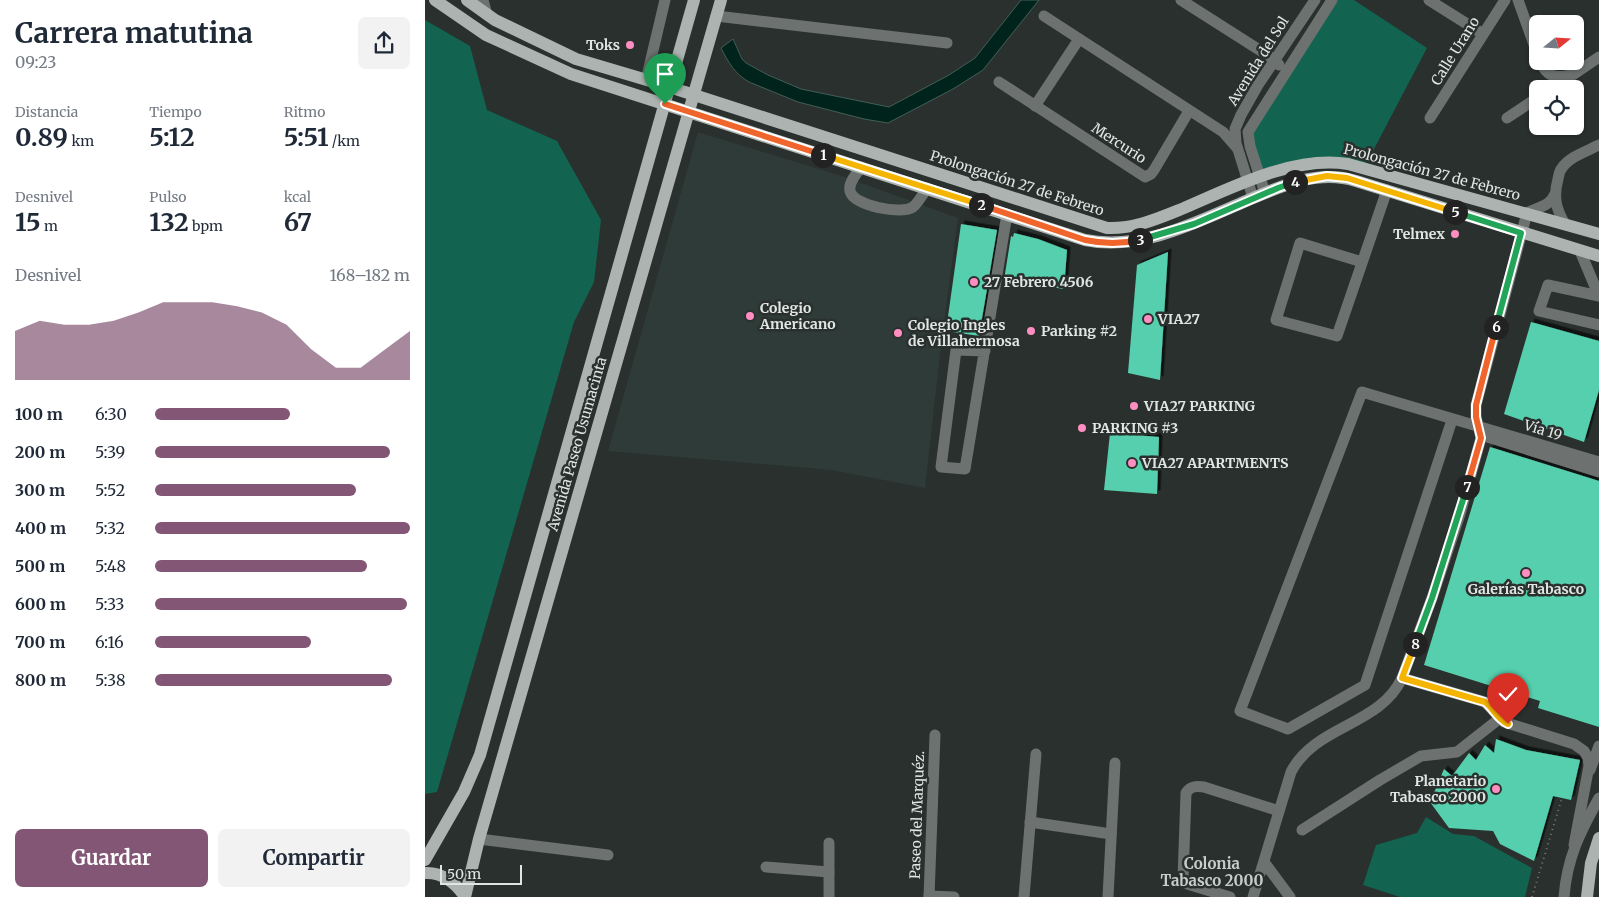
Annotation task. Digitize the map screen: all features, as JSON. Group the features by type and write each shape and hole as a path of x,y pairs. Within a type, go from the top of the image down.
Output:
{"main road":[{"name":"Prolongación 27 de Febrero","path":"435,0 487,35 571,74 1085,240 1102,243 1140,240 1175,230 1259,195 1299,181 1332,176 1347,178 1599,256"},
{"name":"Prolongación 27 de Febrero","path":"467,0 495,20 576,59 693,94 1107,228 1145,223 1248,180 1311,163 1328,161 1339,162 1599,234"},
{"name":"Avenida Paseo Usumacinta","path":"425,860 468,785 480,755 695,0"},
{"name":"Avenida Paseo Usumacinta","path":"465,897 479,839 687,111 721,0"},
{"path":"1587,897 1591,863 1599,838"},
{"path":"425,873 437,874 451,880 465,897"}],"street":[{"path":"483,0 487,15"},
{"path":"646,80 665,0"},
{"path":"1181,0 1275,60 1286,72"},
{"name":"Avenida del Sol","path":"1259,195 1248,180 1237,148 1229,133 1236,125 1275,60 1315,0"},
{"name":"Avenida del Sol","path":"1249,139 1248,132 1251,126 1332,0"},
{"path":"1429,0 1483,34"},
{"name":"Calle Urano","path":"1429,118 1505,0"},
{"path":"1518,0 1529,31"},
{"path":"716,16 947,43"},
{"path":"1044,16 1189,111 1229,133 1241,134 1249,139 1261,177 1259,195"},
{"path":"1035,106 1079,39"},
{"path":"1566,80 1599,57"},
{"path":"1544,70 1550,76 1557,78 1573,75"},
{"name":"Mercurio","path":"999,82 1145,177 1154,170 1189,111"},
{"path":"1507,118 1529,103"},
{"path":"1253,897 1291,772 1297,761 1325,736 1382,704 1395,690 1402,678 1432,598 1460,514 1479,430 1476,405 1527,213 1547,205 1552,200 1562,168 1570,160 1599,145"},
{"path":"861,167 850,183 850,192 856,200 868,205 903,210 913,207 927,188"},
{"path":"1362,262 1300,243 1276,320 1337,336 1387,190"},
{"path":"1555,194 1556,205 1565,224"},
{"path":"985,350 956,350 941,467 965,469 985,350 1007,214"},
{"path":"1580,251 1599,296"},
{"path":"1599,296 1548,285 1539,311 1599,325"},
{"path":"1452,420 1365,686 1288,729 1241,711 1362,392 1452,420 1479,430"},
{"name":"Vía 19","path":"1479,430 1599,462"},
{"name":"Vía 19","path":"1479,430 1599,472"},
{"path":"1402,678 1485,702 1499,718 1508,724 1577,746 1584,751 1588,758 1589,766 1574,845 1568,864 1564,897"},
{"path":"1302,830 1421,756 1457,752 1499,718"},
{"name":"Paseo del Marquéz.","path":"929,897 935,735"},
{"path":"1586,779 1599,746"},
{"path":"1024,897 1036,754"},
{"path":"1108,897 1115,763"},
{"path":"1230,897 1188,884 1183,879 1187,790 1193,787 1204,787 1279,810"},
{"path":"1574,845 1599,798"},
{"path":"1030,822 1111,834"},
{"path":"479,839 608,855"},
{"path":"829,843 829,897"},
{"path":"1264,862 1290,897"},
{"path":"766,867 829,872"},
{"path":"929,897 954,897"}],"path":[{"path":"1532,897 1562,798"}],"shaded area":[{"path":"1021,0 1039,0 983,70 953,89 888,123 864,119 798,102 749,82 732,67 721,48 733,39 742,59 768,75 801,89 889,107 949,75 975,58"},
{"name":"Colegio Americano","path":"698,132 842,176 958,218 925,488 831,470 608,451"}],"green space":[{"path":"1332,0 1354,0 1427,48 1364,168 1348,164 1261,177 1248,132"},
{"path":"425,20 470,46 487,110 557,141 601,220 594,282 574,322 437,792 425,794"},
{"path":"1426,817 1453,834 1474,836 1532,868 1525,897 1400,897 1363,885 1376,845 1417,833"}],"building":[{"name":"27 Febrero 4506","path":"961,224 997,230 979,336 946,331"},
{"path":"1014,233 1038,239 1067,250 1064,289 1004,280 1011,236 1013,237"},
{"name":"VIA27","path":"1168,252 1160,380 1128,373 1137,265"},
{"path":"1531,322 1599,341 1599,390 1584,442 1504,414"},
{"name":"VIA27 APARTMENTS","path":"1110,433 1159,437 1157,494 1104,490"},
{"name":"Galerías Tabasco","path":"1490,447 1599,481 1599,727 1538,708 1540,701 1424,665"},
{"path":"1496,739 1526,750 1580,760 1571,800 1553,796 1534,861 1500,844 1493,831 1449,828 1430,802 1444,769 1452,776 1469,753 1476,760 1485,745 1494,753"}],"place":[{"name":"Toks","path":"630,45"},
{"name":"Telmex","path":"1455,234"},
{"name":"27 Febrero 4506","path":"974,282"},
{"name":"Colegio Americano","path":"750,316"},
{"name":"VIA27","path":"1148,319"},
{"name":"Parking #2","path":"1031,331"},
{"name":"Colegio Ingles de Villahermosa","path":"898,333"},
{"name":"VIA27 PARKING","path":"1134,406"},
{"name":"PARKING #3","path":"1082,428"},
{"name":"VIA27 APARTMENTS","path":"1132,463"},
{"name":"Galerías Tabasco","path":"1526,573"},
{"name":"Planetario Tabasco 2000","path":"1496,789"}],"district":[{"name":"Colonia Tabasco 2000","path":"1212,872"}],"route":[{"path":"665,104 1085,240 1102,243 1127,242 1152,237 1194,224 1278,188 1299,181 1327,176 1347,178 1521,233 1476,405 1476,417 1481,438 1460,514 1432,598 1402,678 1485,702 1501,720 1508,724"}]}
